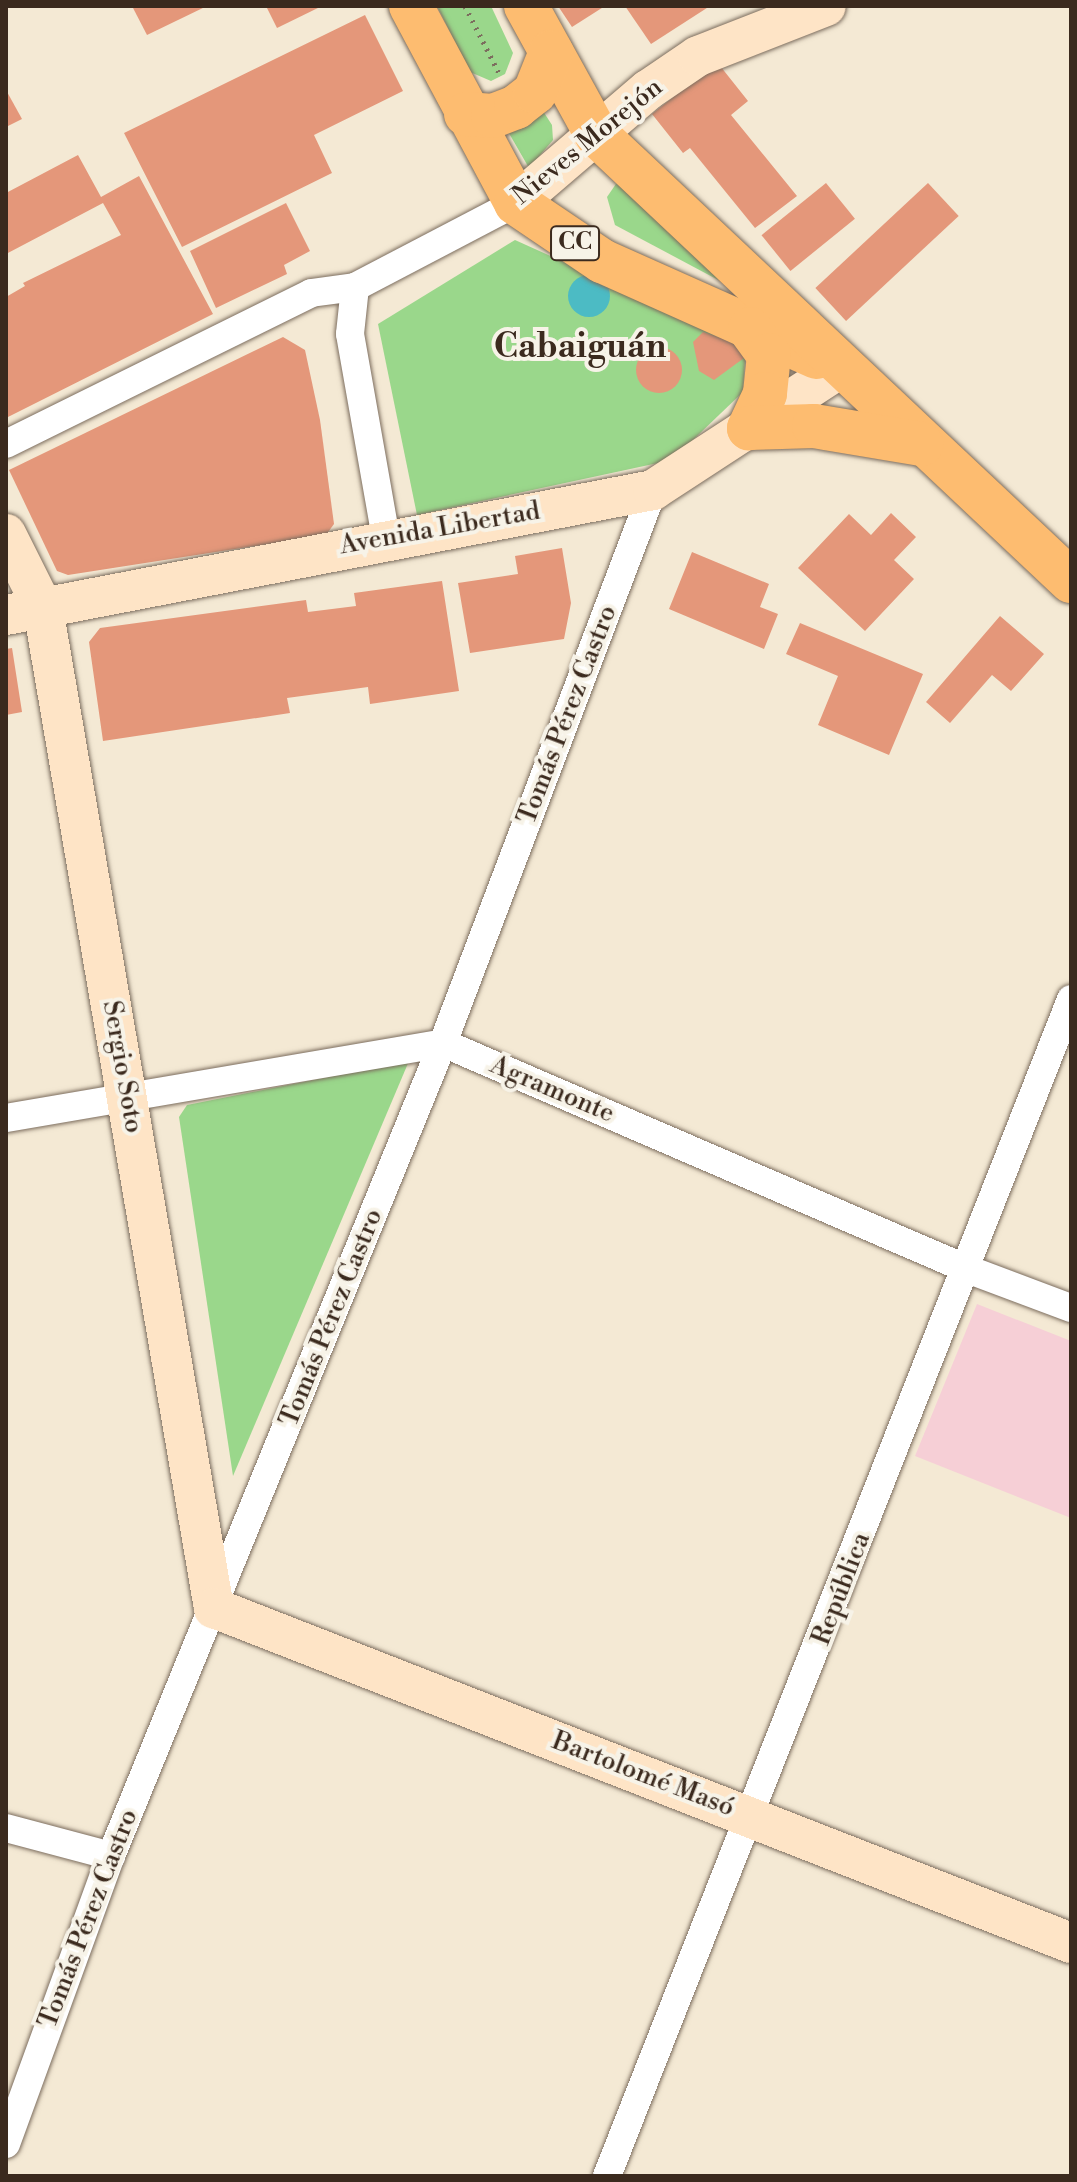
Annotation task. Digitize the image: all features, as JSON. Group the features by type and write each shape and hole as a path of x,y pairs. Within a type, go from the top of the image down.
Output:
{"main road":[{"name":"CC","path":"411,6 516,203 602,261 750,329 842,367"},
{"name":"CC","path":"526,6 597,135 921,444 1071,581"},
{"path":"466,114 493,116 516,107 535,92 551,52"},
{"path":"750,329 769,355 765,394 749,428 814,426 921,444"}],"street":[{"name":"Nieves Morejón","path":"6,444 311,293 355,287 516,203 698,56 826,6"},
{"path":"355,287 350,334 386,538"},
{"name":"Avenida Libertad","path":"25,611 386,538 653,490 842,367"},
{"name":"Tomás Pérez Castro","path":"6,2144 111,1856 443,1043 653,490"},
{"name":"Sergio Soto","path":"6,534 25,611 127,1099 214,1608"},
{"name":"República","path":"607,2176 752,1818 1071,999"},
{"path":"6,1118 443,1043"},
{"name":"Agramonte","path":"443,1043 967,1269 1071,1308"},
{"name":"Bartolomé Masó","path":"214,1608 1071,1943"},
{"path":"6,1828 111,1856"}],"path":[{"path":"465,6 516,107"}],"shaded area":[{"path":"977,1304 1071,1341 1071,1518 915,1456"}],"green space":[{"path":"437,6 491,6 513,53 505,74 491,81 470,72"},
{"path":"539,105 552,125 553,140 529,168 506,128 528,126"},
{"path":"618,181 737,290 615,225 607,197"},
{"path":"515,240 746,344 743,392 672,460 417,515 378,324"},
{"path":"409,1061 233,1476 179,1117 187,1105"}],"water":[{"path":"589,275 604,281 610,296 604,311 589,317 574,311 568,296 574,281"}],"building":[{"path":"132,6 207,6 147,35"},
{"path":"266,6 322,6 277,28"},
{"path":"558,6 605,6 572,27"},
{"path":"625,6 710,6 651,44"},
{"path":"365,15 403,91 314,135 332,173 182,247 124,133"},
{"path":"717,62 748,101 731,115 797,196 755,228 690,148 683,153 652,114"},
{"path":"6,90 22,119 6,127"},
{"path":"78,155 101,197 139,176 213,314 6,418 6,297 25,286 23,283 121,235 103,203 6,254 6,193"},
{"path":"826,183 855,219 790,271 761,235"},
{"path":"928,183 959,216 846,321 815,288"},
{"path":"286,203 310,251 284,265 287,274 216,308 190,251"},
{"path":"703,332 740,344 744,358 714,380 699,371 693,342"},
{"path":"283,337 305,350 320,420 334,524 326,535 68,575 57,571 9,470"},
{"path":"659,347 675,354 682,370 675,386 659,393 643,386 636,370 643,354"},
{"path":"891,513 916,537 894,560 914,579 865,631 798,568 849,514 871,535"},
{"path":"562,548 571,603 564,639 470,653 458,583 518,574 515,556"},
{"path":"692,552 769,584 760,607 778,614 764,649 669,609"},
{"path":"442,581 459,691 370,704 368,687 287,698 290,713 103,741 89,642 100,628 306,600 308,612 356,606 354,593"},
{"path":"1000,616 1044,654 1011,691 992,675 950,723 926,702"},
{"path":"800,623 923,674 889,755 818,725 838,676 786,654"},
{"path":"12,648 22,712 6,715 6,649"}],"district":[{"name":"Cabaiguán","path":"580,348"}]}
